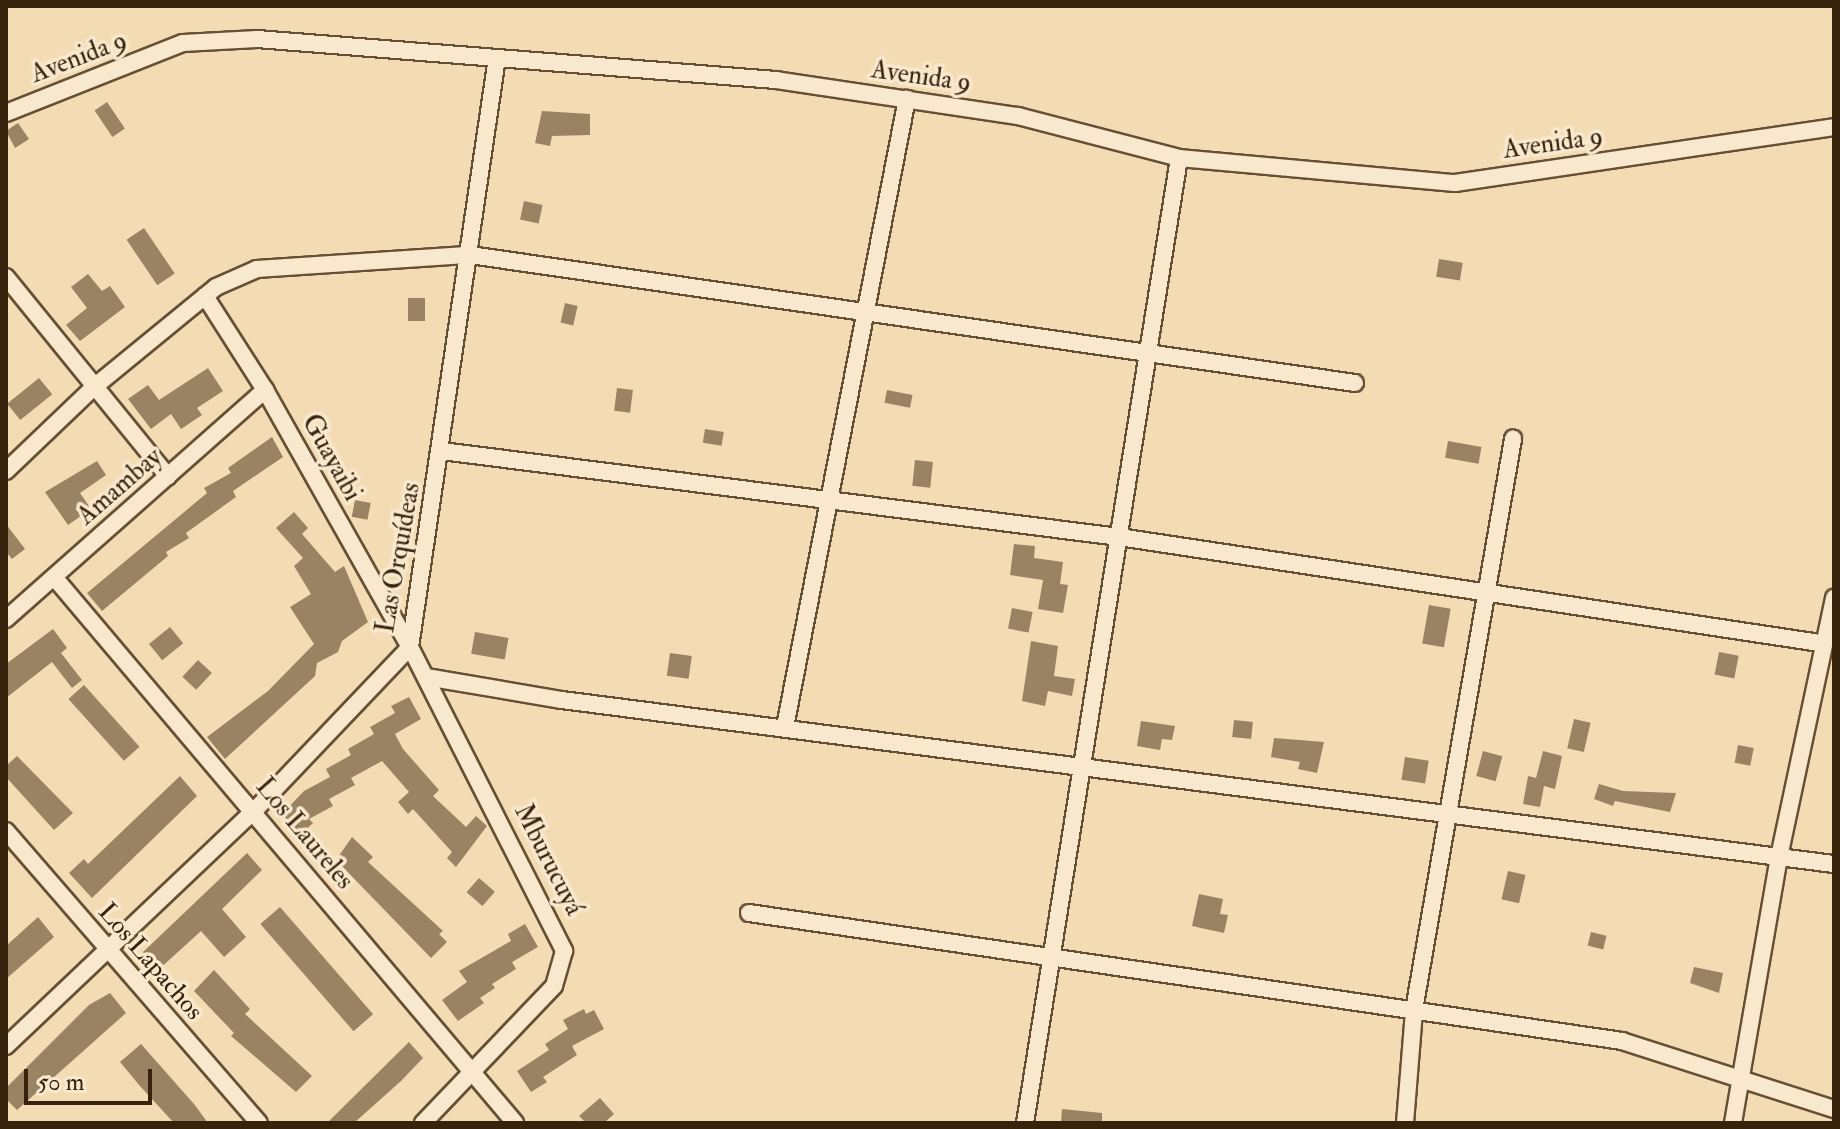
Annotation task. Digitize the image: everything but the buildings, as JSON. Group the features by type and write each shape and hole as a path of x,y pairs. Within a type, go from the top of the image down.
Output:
{"street":[{"name":"Avenida 9","path":"6,113 183,43 257,39 776,80 1018,116 1179,158 1455,183 1834,127"},
{"name":"Las Orquídeas","path":"6,1046 254,811 410,647 442,451 497,58"},
{"path":"785,727 907,99"},
{"path":"1025,1123 1179,158"},
{"path":"6,471 94,387 205,296 257,269 470,255 1355,383"},
{"path":"6,277 168,476"},
{"name":"Guayaibi","path":"205,296 265,390 426,677"},
{"name":"Amambay","path":"6,619 265,390"},
{"path":"1405,1123 1414,1010 1446,811 1513,439"},
{"path":"442,451 1119,537 1820,643"},
{"name":"Los Laureles","path":"54,577 515,1123"},
{"path":"1733,1123 1737,1077 1820,643 1834,598"},
{"path":"426,677 562,700 1446,811 1834,864"},
{"name":"Mburucuyá","path":"423,1123 473,1075 554,986 564,951 426,677"},
{"name":"Los Lapachos","path":"6,831 259,1123"},
{"path":"749,913 1622,1041 1834,1109"}]}
